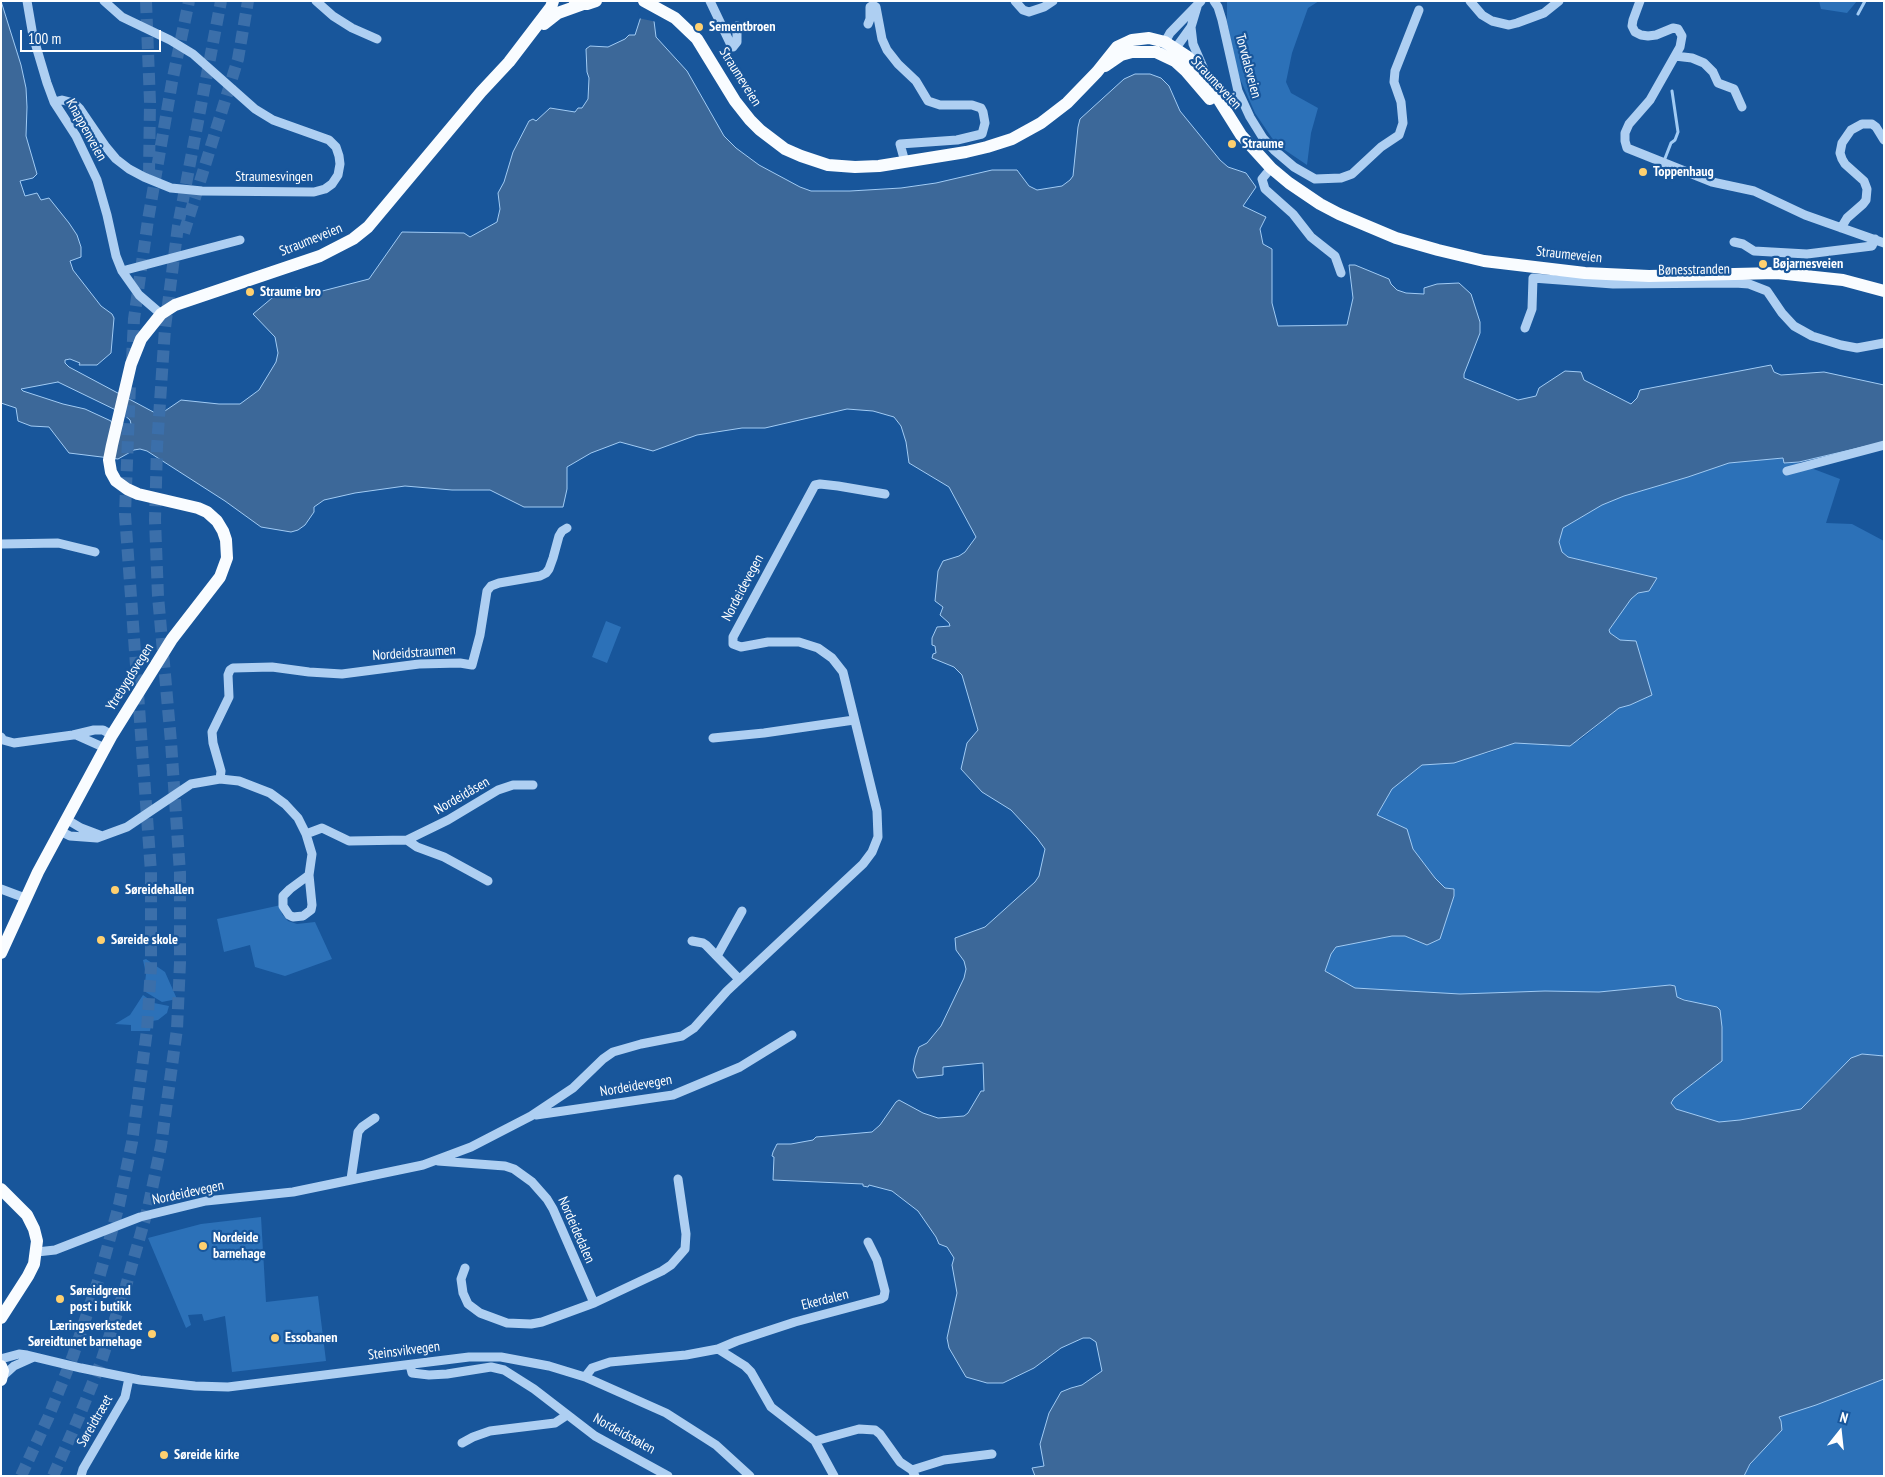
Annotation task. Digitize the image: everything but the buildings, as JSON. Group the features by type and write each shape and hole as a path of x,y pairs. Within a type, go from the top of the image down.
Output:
{"main road":[{"name":"Straumeveien","path":"116,481 111,472 109,460 126,382 141,340 161,314 175,305 190,299 320,256 353,239 368,227 387,206 481,92 509,62 551,7 553,1"},
{"name":"Straumeveien","path":"526,38 558,13 578,3 596,1"},
{"name":"Straumeveien","path":"644,1 675,18 697,39 746,115 766,135 785,149 815,161 842,167 866,167 980,149 1012,138 1054,114 1078,93 1110,53 1124,42 1139,38 1156,39 1165,42 1186,71 1271,168 1320,204 1357,223 1417,245 1476,259 1585,273 1649,276 1758,273 1803,275 1843,280 1884,292"},
{"name":"Straumeveien","path":"1096,72 1110,61 1132,52 1172,53 1198,68 1232,123"},
{"name":"Ytrebygdsvegen","path":"1,953 25,898 112,734 172,639 220,577 227,558 226,540 223,530 207,512 185,504 138,494 116,481"},
{"path":"1,1189 27,1215 34,1229 37,1241 37,1252 28,1276 1,1318"}],"street":[{"name":"Knappenveien","path":"27,1 33,36 47,83 54,102 76,136 97,180 116,256 122,271 138,295 161,314"},
{"name":"Straumesvingen","path":"54,102 62,100 74,103 116,159 144,177 171,188 193,191 314,192 325,189 332,184 338,175 340,156 330,140 273,120 256,109 193,54 170,40 122,17 104,1"},
{"path":"316,1 352,28 377,39"},
{"name":"Straumeveien","path":"710,1 733,47 737,42 737,26"},
{"path":"1016,1 1023,10 1033,12 1053,1"},
{"name":"Torvdalsveien","path":"1214,1 1222,20 1238,91 1250,117 1263,138 1274,150 1294,167 1315,179 1341,178 1352,174 1381,147 1399,135 1403,117 1401,102 1394,82 1395,71 1419,10"},
{"path":"1470,1 1482,15 1498,23 1509,25 1544,13 1559,1"},
{"path":"1640,1 1632,26 1635,32 1648,36 1656,35 1668,28 1678,29 1681,32 1682,40 1680,47 1650,100 1629,124 1625,133 1625,141 1628,148 1712,182 1754,191 1804,215 1879,241"},
{"path":"1172,53 1191,27 1199,4"},
{"path":"1165,42 1170,33 1199,4"},
{"path":"868,24 870,19 869,10 873,5 876,7 882,39 887,50 898,64 916,81 928,101 940,105 965,105 981,108 984,115 982,134 948,141 900,144 905,162"},
{"name":"Straumeveien","path":"1191,27 1193,44 1205,68 1209,84"},
{"path":"1675,56 1692,58 1704,63 1713,72 1718,82 1734,90 1742,107"},
{"path":"1842,228 1847,218 1864,204 1867,195 1864,181 1842,159 1840,153 1842,143 1850,130 1862,124 1872,124 1884,140"},
{"path":"1271,168 1262,179 1265,189 1293,214 1311,238 1335,256 1340,274"},
{"path":"122,271 240,240"},
{"path":"1734,242 1743,244 1754,251 1808,254 1872,246 1879,241"},
{"name":"Bønesstranden","path":"1525,328 1532,308 1533,278 1613,284 1735,282 1749,284 1767,291 1782,313 1794,326 1812,336 1831,343 1857,348 1884,343"},
{"path":"1787,472 1884,446"},
{"name":"Nordeidevegen","path":"37,1252 54,1250 117,1225 149,1215 220,1199 292,1192 350,1179 397,1172 435,1160 471,1147 531,1116 573,1088 613,1052 641,1044 674,1038 689,1032 739,979 863,864 872,852 878,838 879,822 844,672 832,658 818,648 799,642 768,642 741,646 733,644 733,637 815,486 820,484 838,486 885,494"},
{"name":"Nordeidstraumen","path":"220,779 221,771 212,732 229,697 228,675 230,670 234,668 272,667 342,674 419,664 460,663 472,665 480,635 487,591 491,586 499,583 540,576 546,573 549,569 559,536 567,528"},
{"path":"1,544 58,543 96,552"},
{"path":"713,738 854,720"},
{"path":"1,737 3,740 14,743 76,735 94,730 103,730 112,734"},
{"path":"76,735 105,748"},
{"path":"60,831 70,836 97,838 127,827 191,784 220,779 239,781 270,793 285,804 298,818 306,834 312,854 309,875 312,906 307,914 293,917 289,915 283,906 283,896 309,875"},
{"name":"Nordeidåsen","path":"306,834 322,828 349,841 407,840 448,820 498,790 512,785 533,785"},
{"path":"66,819 81,828 102,836"},
{"name":"Nordeidåsen","path":"407,840 417,847 449,860 488,881"},
{"path":"1,889 25,898"},
{"path":"717,956 742,911"},
{"path":"692,940 703,942 739,979"},
{"name":"Nordeidevegen","path":"531,1116 673,1095 740,1067 792,1035"},
{"path":"350,1179 358,1132 375,1118"},
{"name":"Nordeidedalen","path":"435,1160 504,1166 532,1182 553,1209 594,1303"},
{"path":"465,1268 461,1279 463,1293 468,1304 480,1313 507,1323 532,1324 542,1322 558,1318 594,1303 662,1271 671,1265 686,1249 686,1234 678,1179"},
{"name":"Ekerdalen","path":"585,1377 592,1368 610,1362 686,1355 718,1349 795,1322 882,1299 885,1291 878,1260 868,1242"},
{"path":"718,1349 745,1366 751,1372 771,1407 815,1441 834,1476"},
{"name":"Steinsvikvegen","path":"1,1359 19,1354 129,1378 195,1386 228,1387 484,1356 501,1357 549,1366 585,1377 666,1413 716,1444 750,1476"},
{"path":"2,1374 20,1362 35,1357"},
{"name":"Nordeidstølen","path":"410,1365 412,1372 429,1375 491,1367 498,1368 526,1384 595,1436 668,1476"},
{"name":"Søreidtræet","path":"81,1476 83,1469 125,1397 129,1378"},
{"path":"462,1443 490,1431 555,1423 567,1415"},
{"path":"815,1441 859,1429 868,1428 875,1430 900,1462 914,1473 944,1460 992,1454"}],"shaded area":[{"path":"1,1 21,65 26,88 26,136 37,174 33,178 20,181 25,196 37,193 41,200 49,198 69,223 77,235 81,247 81,257 70,261 73,270 101,306 112,314 114,318 111,353 97,365 79,365 80,363 70,359 65,360 65,363 69,367 159,415 181,400 240,404 259,390 276,362 278,353 275,337 253,314 272,298 292,288 297,288 299,297 369,279 402,232 464,233 470,237 497,222 500,209 498,193 504,182 513,152 529,121 533,119 536,121 550,108 575,112 578,108 582,108 588,99 589,78 586,49 590,46 608,47 629,35 635,35 646,1 654,21 656,37 687,71 724,136 736,148 759,165 811,191 901,188 936,183 992,170 1017,170 1029,186 1037,190 1062,186 1073,176 1080,119 1124,79 1135,74 1150,74 1161,78 1169,86 1180,111 1220,160 1228,167 1246,173 1256,187 1243,206 1266,217 1260,229 1263,244 1272,249 1272,303 1278,326 1347,325 1353,298 1349,265 1355,265 1389,279 1397,290 1406,293 1424,294 1424,288 1437,284 1459,283 1471,294 1480,322 1480,333 1464,378 1518,400 1536,396 1539,388 1565,371 1581,372 1584,380 1631,404 1637,398 1640,390 1771,365 1774,372 1781,375 1824,372 1884,385 1884,442 1799,462 1784,463 1783,458 1729,463 1624,496 1602,505 1563,528 1559,542 1562,552 1568,557 1657,578 1649,591 1638,593 1631,599 1609,630 1610,633 1620,640 1636,641 1652,695 1619,708 1570,746 1515,743 1454,763 1422,765 1392,789 1377,815 1407,829 1413,849 1435,878 1445,888 1454,889 1454,896 1440,939 1427,945 1405,936 1392,936 1336,947 1331,954 1325,971 1355,988 1460,994 1545,991 1599,992 1675,986 1677,997 1717,1007 1720,1010 1722,1061 1674,1098 1671,1103 1676,1109 1719,1122 1801,1109 1851,1058 1862,1054 1884,1056 1884,1379 1779,1417 1782,1430 1750,1464 1744,1476 1035,1476 1032,1468 1044,1466 1040,1444 1049,1413 1061,1392 1082,1385 1102,1371 1096,1342 1090,1338 1083,1338 1061,1348 1034,1368 1003,1383 987,1383 966,1377 949,1348 947,1338 957,1293 952,1265 954,1258 947,1247 939,1244 918,1211 892,1191 869,1185 868,1187 863,1186 863,1184 773,1180 774,1157 772,1156 777,1144 791,1144 813,1140 816,1137 872,1132 880,1125 899,1100 923,1113 938,1118 964,1116 968,1113 981,1091 984,1091 983,1063 943,1067 943,1075 917,1078 913,1070 915,1058 919,1047 927,1043 941,1026 964,978 966,969 964,961 956,950 955,938 985,927 1035,882 1039,876 1045,849 1011,810 982,792 961,769 967,743 978,730 962,675 954,667 932,658 933,654 936,653 935,646 932,645 932,638 937,627 950,626 940,615 943,607 935,601 938,571 943,561 965,552 976,537 949,487 909,463 906,442 901,426 894,417 873,411 847,409 765,428 742,428 697,435 653,451 620,442 591,453 567,467 567,489 563,507 524,507 490,490 452,490 405,486 355,493 324,500 314,507 314,512 305,525 291,532 261,527 225,501 147,451 134,450 118,459 69,453 49,427 31,426 18,421 16,408 1,403","holes":["58,382 122,413 130,420 131,424 125,426 112,424 111,421 85,409 63,404 21,389"]},
{"path":"1227,1 1319,1 1308,8 1292,53 1286,82 1291,93 1318,108 1311,133 1307,165 1276,144 1255,113 1237,72 1227,21"},
{"path":"1819,1 1857,1 1847,13 1821,9"},
{"path":"1783,458 1784,463 1795,462 1840,479 1826,523 1852,524 1884,541 1884,1056 1862,1054 1851,1058 1801,1109 1719,1122 1676,1109 1671,1103 1674,1098 1721,1061 1722,1027 1720,1010 1677,997 1675,987 1670,985 1599,992 1545,991 1460,994 1355,988 1325,971 1331,954 1336,947 1392,936 1405,936 1427,945 1440,939 1454,896 1454,889 1445,888 1435,878 1413,849 1406,829 1377,815 1392,789 1422,765 1442,764 1488,753 1515,743 1551,746 1580,740 1619,708 1652,695 1636,642 1620,640 1610,633 1609,630 1631,599 1638,593 1649,591 1657,578 1568,557 1562,552 1559,541 1563,528 1602,505 1624,496 1729,463"},
{"path":"606,621 621,627 607,663 592,657"},
{"path":"281,905 282,914 288,921 297,924 315,922 332,959 285,976 255,967 250,945 224,952 217,919"},
{"path":"146,959 165,972 177,999 162,1002 144,991 146,974 143,960"},
{"path":"143,995 154,1003 169,1006 167,1013 158,1020 152,1021 150,1031 131,1031 131,1025 115,1024 130,1015"},
{"path":"261,1217 266,1302 318,1296 326,1361 232,1372 225,1316 204,1321 202,1314 188,1315 191,1325 186,1328 148,1238 201,1224"},
{"path":"1884,1379 1884,1476 1744,1476 1778,1417 1816,1405"}],"pier":[{"path":"643,1 663,1 657,22 638,18"}],"waterway":[{"path":"1858,14 1865,1"},
{"path":"1664,161 1671,143 1675,140 1678,132 1672,91"}],"tunnel":[{"path":"146,1 150,102 149,174"},
{"path":"132,360 134,319 148,220 172,82 189,1"},
{"path":"53,1476 101,1362 126,1286 148,1208 161,1146 177,1029 180,963 180,873 158,596 155,520 157,447 165,328 178,226 221,1"},
{"path":"184,233 238,59 248,1"},
{"path":"21,1476 48,1418 73,1356 99,1278 119,1205 132,1142 147,1030 151,967 151,872 125,514 130,385"}],"place":[{"name":"Sementbroen","path":"699,27"},
{"name":"Straume","path":"1232,144"},
{"name":"Toppenhaug","path":"1643,172"},
{"name":"Bøjarnesveien","path":"1763,264"},
{"name":"Straume bro","path":"250,292"},
{"name":"Søreidehallen","path":"115,890"},
{"name":"Søreide skole","path":"101,940"},
{"name":"Nordeide barnehage","path":"203,1246"},
{"name":"Søreidgrend post i butikk","path":"60,1299"},
{"name":"Læringsverkstedet Søreidtunet barnehage","path":"152,1334"},
{"name":"Essobanen","path":"275,1338"},
{"name":"Søreide kirke","path":"164,1455"}]}
